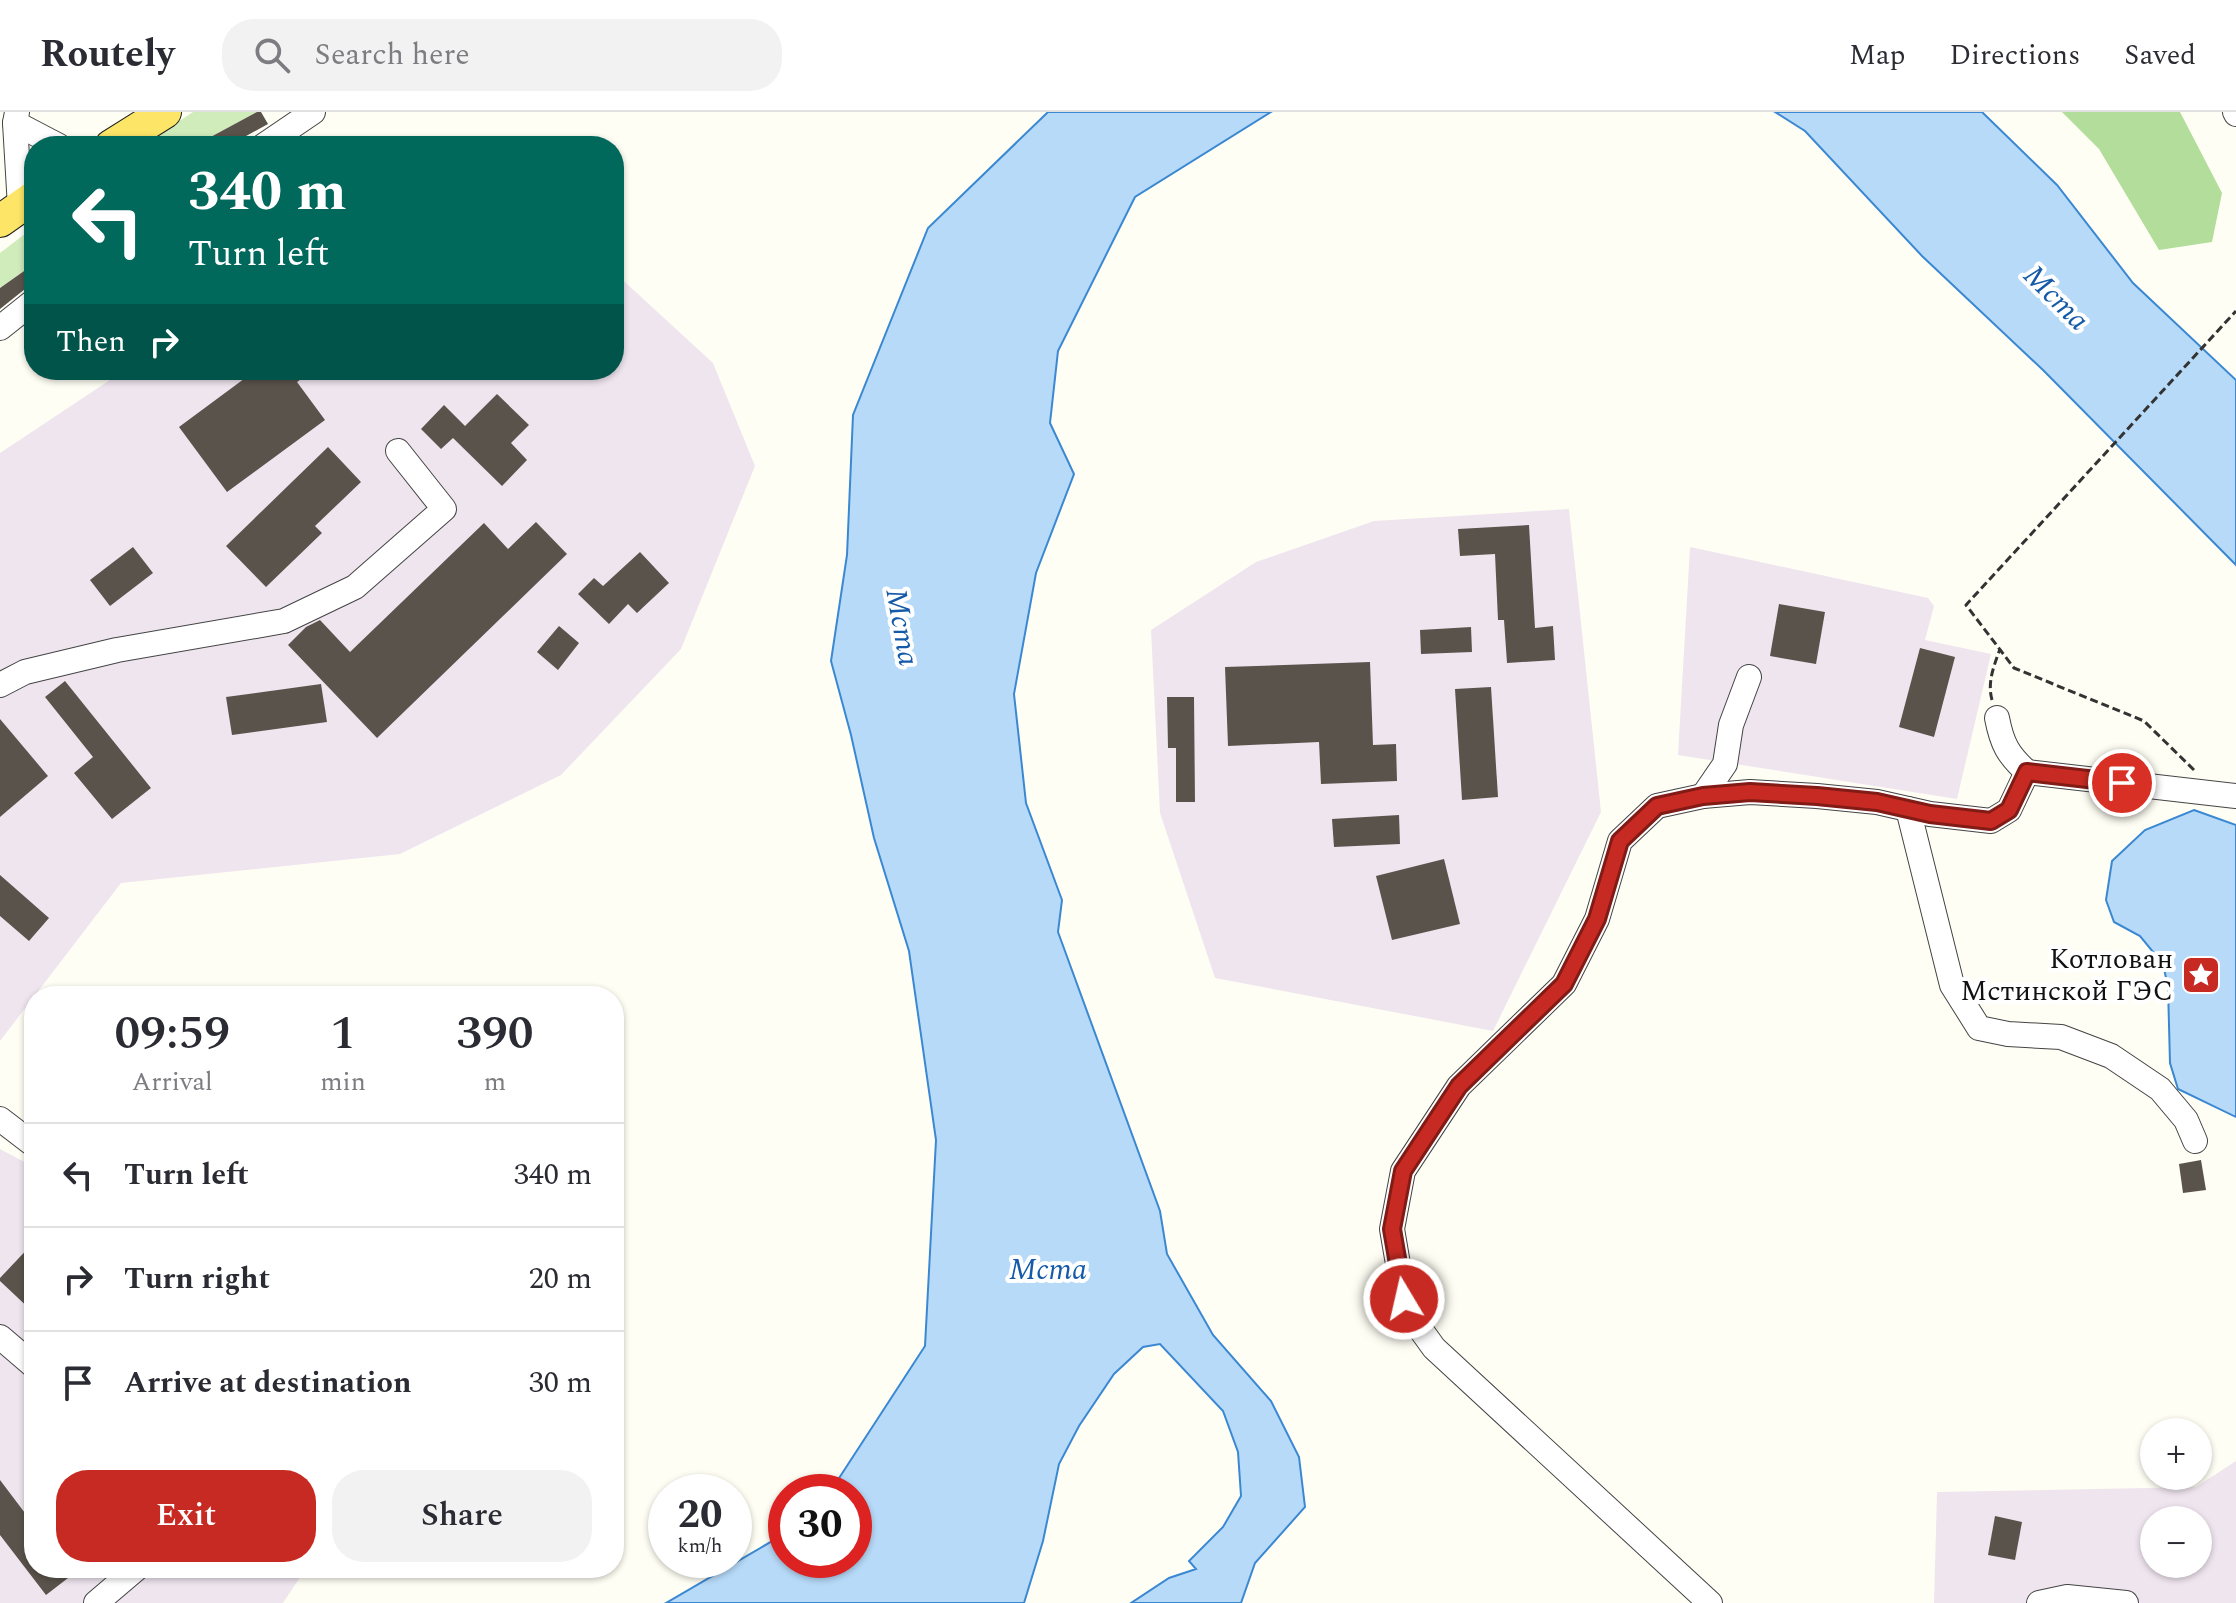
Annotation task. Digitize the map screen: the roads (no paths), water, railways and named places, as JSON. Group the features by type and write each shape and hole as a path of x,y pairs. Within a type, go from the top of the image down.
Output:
{"main road":[{"path":"127,136 165,112"}],"street":[{"path":"278,136 313,112"},
{"path":"16,118 44,136"},
{"path":"16,118 18,209"},
{"path":"0,328 24,309"},
{"path":"0,685 25,672 117,650 284,621 355,587 444,509 398,451"},
{"path":"1703,796 1725,764 1731,725 1749,677"},
{"path":"1997,718 2000,734 2011,758 2027,772 2226,794"},
{"path":"1710,1603 1434,1348 1404,1299 1392,1229 1403,1171 1459,1086 1564,984 1597,919 1620,841 1657,806 1703,796 1750,792 1877,802 1930,814 1991,821 2009,810 2027,772"},
{"path":"1908,809 1952,985 1979,1028 2008,1034 2061,1037 2111,1056 2160,1089 2186,1120 2195,1141"},
{"path":"0,1119 24,1137"},
{"path":"0,1337 24,1357"},
{"path":"96,1603 125,1578"},
{"path":"2039,1603 2067,1597 2126,1603"}],"water":[{"name":"Мста","path":"1048,112 1271,112 1135,197 1058,351 1050,423 1074,474 1036,573 1014,694 1026,803 1062,900 1058,932 1160,1211 1167,1254 1213,1335 1271,1401 1299,1457 1305,1507 1255,1563 1241,1603 1131,1603 1169,1578 1196,1569 1189,1561 1223,1527 1241,1496 1238,1452 1223,1411 1160,1344 1143,1347 1114,1374 1079,1426 1059,1464 1043,1541 1024,1603 666,1603 709,1578 752,1578 752,1553 768,1544 768,1578 872,1578 872,1474 842,1474 925,1346 936,1140 909,951 874,838 831,661 847,555 853,415 928,228"},
{"name":"Мста","path":"1775,112 1982,112 2057,185 2133,283 2236,380 2236,565 2043,370 1922,256 1805,131"},
{"name":"Котлован Мстинской ГЭС","path":"2194,810 2236,825 2236,1117 2178,1089 2170,1063 2168,987 2163,964 2140,936 2114,922 2106,900 2112,861 2145,830"}],"place":[{"name":"Котлован Мстинской ГЭС","path":"2201,975"}]}
